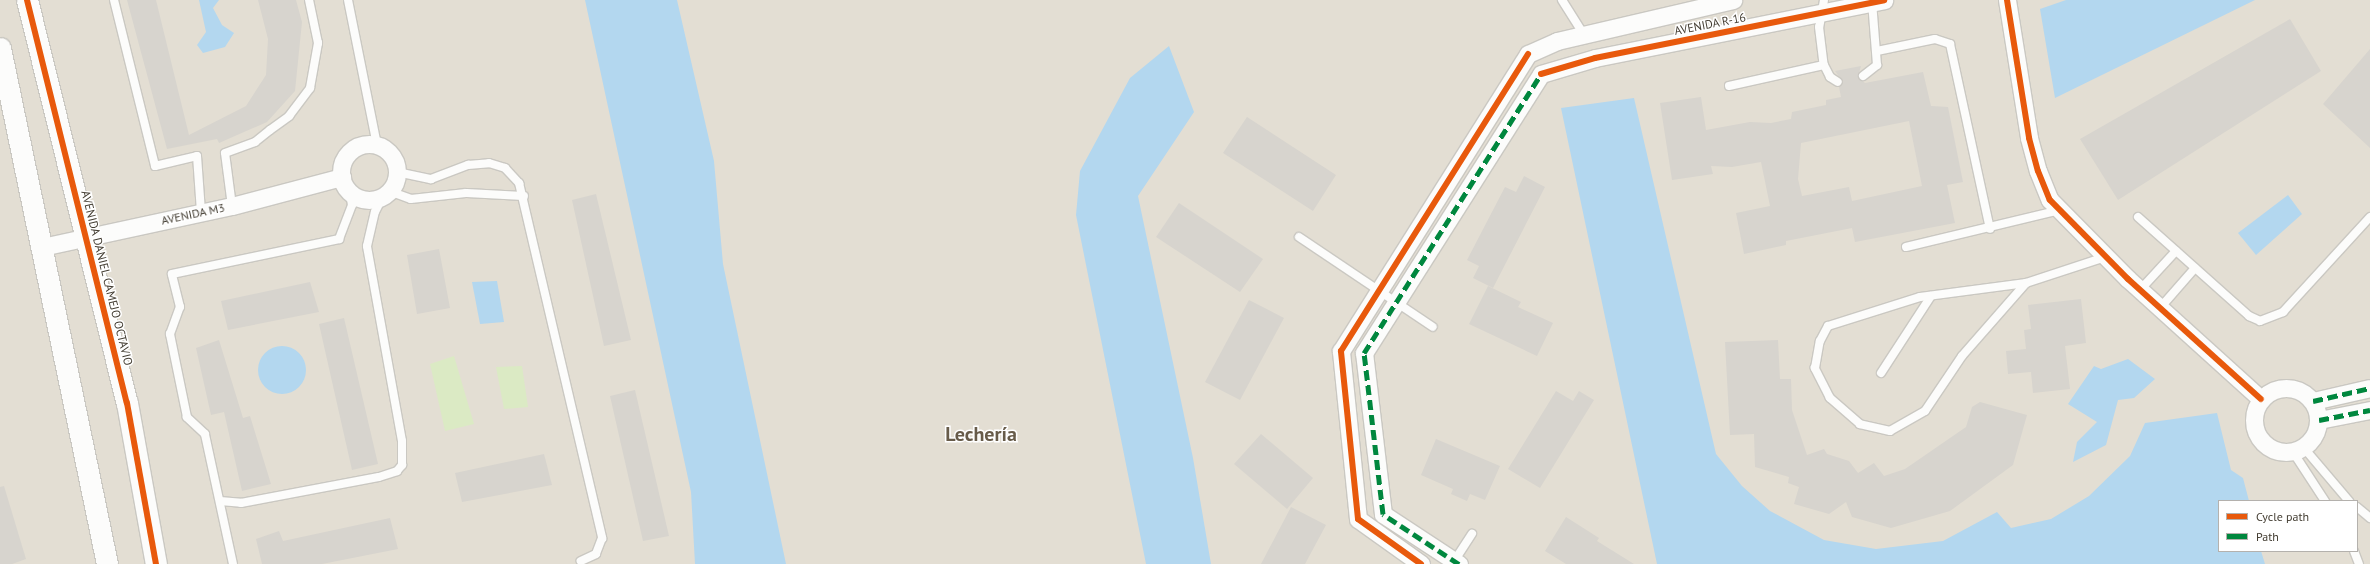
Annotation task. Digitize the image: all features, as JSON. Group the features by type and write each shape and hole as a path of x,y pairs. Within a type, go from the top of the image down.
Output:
{"street":[{"name":"AVENIDA DANIEL CAMEJO OCTAVIO","path":"27,0 85,238 128,403 156,564"},
{"name":"AVENIDA R-16","path":"1528,54 1584,34 1733,0"},
{"path":"2007,0 2036,164 2050,200 2105,257 2140,290 2262,399"},
{"name":"AVENIDA R-16","path":"1541,74 1595,58 1822,6 1878,1"},
{"path":"0,48 107,564"},
{"path":"1421,564 1358,519 1341,350 1377,290 1528,54 1541,74 1393,302 1364,353 1383,514 1455,563"},
{"path":"361,145 377,145 394,158 397,172 386,194 370,200 350,192 342,177 348,154 361,145"},
{"name":"AVENIDA M3","path":"42,247 232,206 342,177"},
{"path":"2294,388 2313,401 2319,420 2315,436 2299,450 2277,451 2258,437 2254,421 2262,399 2276,390 2294,388"},
{"path":"2313,401 2370,388"},
{"path":"2319,420 2370,410"}],"lane":[{"path":"114,0 155,166 197,156 201,212"},
{"path":"232,206 225,153 255,142 288,116 310,88 318,43 309,0"},
{"path":"348,0 377,145"},
{"path":"1562,0 1584,34"},
{"path":"1863,76 1877,66 1877,51 1872,37 1878,1"},
{"path":"1822,6 1824,65 1830,77 1838,82"},
{"path":"1877,51 1935,39 1950,44 1990,229"},
{"path":"1729,86 1824,65"},
{"path":"397,172 432,179 468,165 489,163 513,175 524,196 602,538 596,554 581,561"},
{"path":"233,564 205,434 187,417 170,334 180,307 172,274 339,239 352,205 350,192"},
{"path":"220,501 241,503 379,477 397,471 402,465 402,441 367,246 375,212 386,194 411,199 466,193 524,196"},
{"path":"1906,247 1990,229 2060,210"},
{"path":"2138,217 2249,316 2260,322 2272,320 2283,312 2370,217"},
{"path":"1299,236 1393,302 1433,327"},
{"path":"2140,290 2176,251"},
{"path":"2026,283 1962,356 1925,411 1890,431 1860,424 1830,398 1815,368 1820,341 1828,326 1931,296 2026,283 2105,257"},
{"path":"2160,308 2195,268"},
{"path":"1881,373 1931,296"},
{"path":"2299,450 2325,500"},
{"path":"2299,450 2348,500"},
{"path":"2358,508 2370,518"},
{"path":"1455,563 1472,534"},
{"path":"2354,552 2359,564"}],"shaded area":[{"path":"0,0 2370,0 2370,564 0,564"}],"green space":[{"path":"454,356 474,424 445,431 430,364"},
{"path":"522,366 528,407 504,409 496,367"}],"water":[{"path":"199,0 219,0 213,8 222,25 234,33 225,47 203,53 197,45 206,32"},
{"path":"585,0 677,0 714,161 723,264 786,564 695,564 691,492"},
{"path":"2066,0 2255,0 2055,98 2040,9"},
{"path":"1169,46 1194,112 1138,196 1193,458 1211,564 1146,564 1076,215 1080,171 1130,78"},
{"path":"1634,98 1716,454 1742,486 1770,511 1824,540 1876,549 1943,541 1997,512 2011,528 2051,519 2089,496 2130,456 2145,423 2217,413 2231,470 2243,478 2249,500 2218,500 2218,552 2261,552 2265,564 1657,564 1561,108"},
{"path":"2288,195 2302,214 2256,255 2238,233"},
{"path":"497,281 504,322 480,324 472,282"},
{"path":"277,346 287,346 296,350 302,356 305,361 305,379 296,390 287,394 277,394 268,390 262,384 258,375 258,365 262,356 268,350"},
{"path":"2128,359 2155,379 2134,398 2118,400 2106,445 2073,462 2077,442 2097,422 2068,404 2094,366 2101,369"}],"building":[{"path":"127,0 156,0 189,135 246,106 266,75 268,39 258,0 296,0 302,22 295,91 267,122 219,143 217,139 167,149"},
{"path":"2290,19 2321,71 2118,200 2080,139"},
{"path":"2370,49 2370,148 2323,104"},
{"path":"1861,66 1858,77 1865,83 1923,72 1931,106 1948,107 1963,182 1947,185 1955,223 1855,242 1852,228 1786,241 1786,245 1744,254 1736,213 1770,206 1761,162 1732,167 1711,166 1713,174 1672,180 1660,103 1701,97 1706,130 1750,122 1771,123 1791,119 1792,112 1826,105 1826,100 1841,97 1839,87 1843,82 1835,71","holes":["1909,121 1922,186 1852,201 1849,187 1802,196 1798,179 1801,143"]},
{"path":"1247,117 1336,175 1313,211 1223,153"},
{"path":"1524,176 1545,187 1493,288 1473,278 1479,266 1467,260 1505,187 1516,192"},
{"path":"596,194 631,340 604,346 572,200"},
{"path":"1179,203 1263,259 1240,292 1156,237"},
{"path":"439,249 450,308 417,314 407,255"},
{"path":"310,282 319,312 228,330 221,301"},
{"path":"1488,286 1521,302 1518,307 1553,323 1537,356 1469,324"},
{"path":"2081,299 2086,343 2065,346 2070,389 2033,393 2031,372 2008,374 2006,351 2026,349 2024,330 2031,329 2028,305"},
{"path":"1249,300 1284,318 1240,400 1205,382"},
{"path":"344,318 378,464 352,470 319,324"},
{"path":"219,340 243,418 250,416 271,484 242,491 224,412 211,415 196,348"},
{"path":"1778,340 1780,379 1791,379 1792,410 1807,455 1824,449 1827,454 1849,461 1858,473 1874,463 1884,476 1905,469 1966,427 1972,407 1980,402 2027,415 2013,465 1950,511 1891,528 1852,517 1846,502 1829,514 1794,504 1799,487 1788,483 1789,477 1755,467 1754,434 1730,435 1725,342"},
{"path":"635,390 669,536 643,541 610,396"},
{"path":"1556,391 1573,401 1579,391 1594,400 1540,488 1508,469"},
{"path":"1261,434 1313,478 1287,509 1234,464"},
{"path":"1436,439 1500,466 1485,500 1470,494 1467,501 1451,494 1453,489 1421,475"},
{"path":"544,454 552,485 462,502 455,473"},
{"path":"4,486 26,559 12,564 0,564 0,487"},
{"path":"1291,507 1326,525 1305,564 1261,564"},
{"path":"1566,517 1599,538 1597,541 1634,564 1566,564 1545,551"},
{"path":"390,518 398,549 322,564 262,564 256,539 279,531 283,541"}],"marked path":[{"path":"1459,564 1383,514 1364,353 1541,74"},
{"path":"2313,401 2370,388"},
{"path":"2319,420 2370,410"}],"cycle path":[{"path":"27,0 127,403 156,564"},
{"path":"1541,74 1595,58 1884,0"},
{"path":"2007,0 2029,138 2038,171 2050,200 2128,279 2261,399"},
{"path":"1421,564 1358,519 1341,351 1528,54"}],"district":[{"name":"Lechería","path":"981,434"}]}
